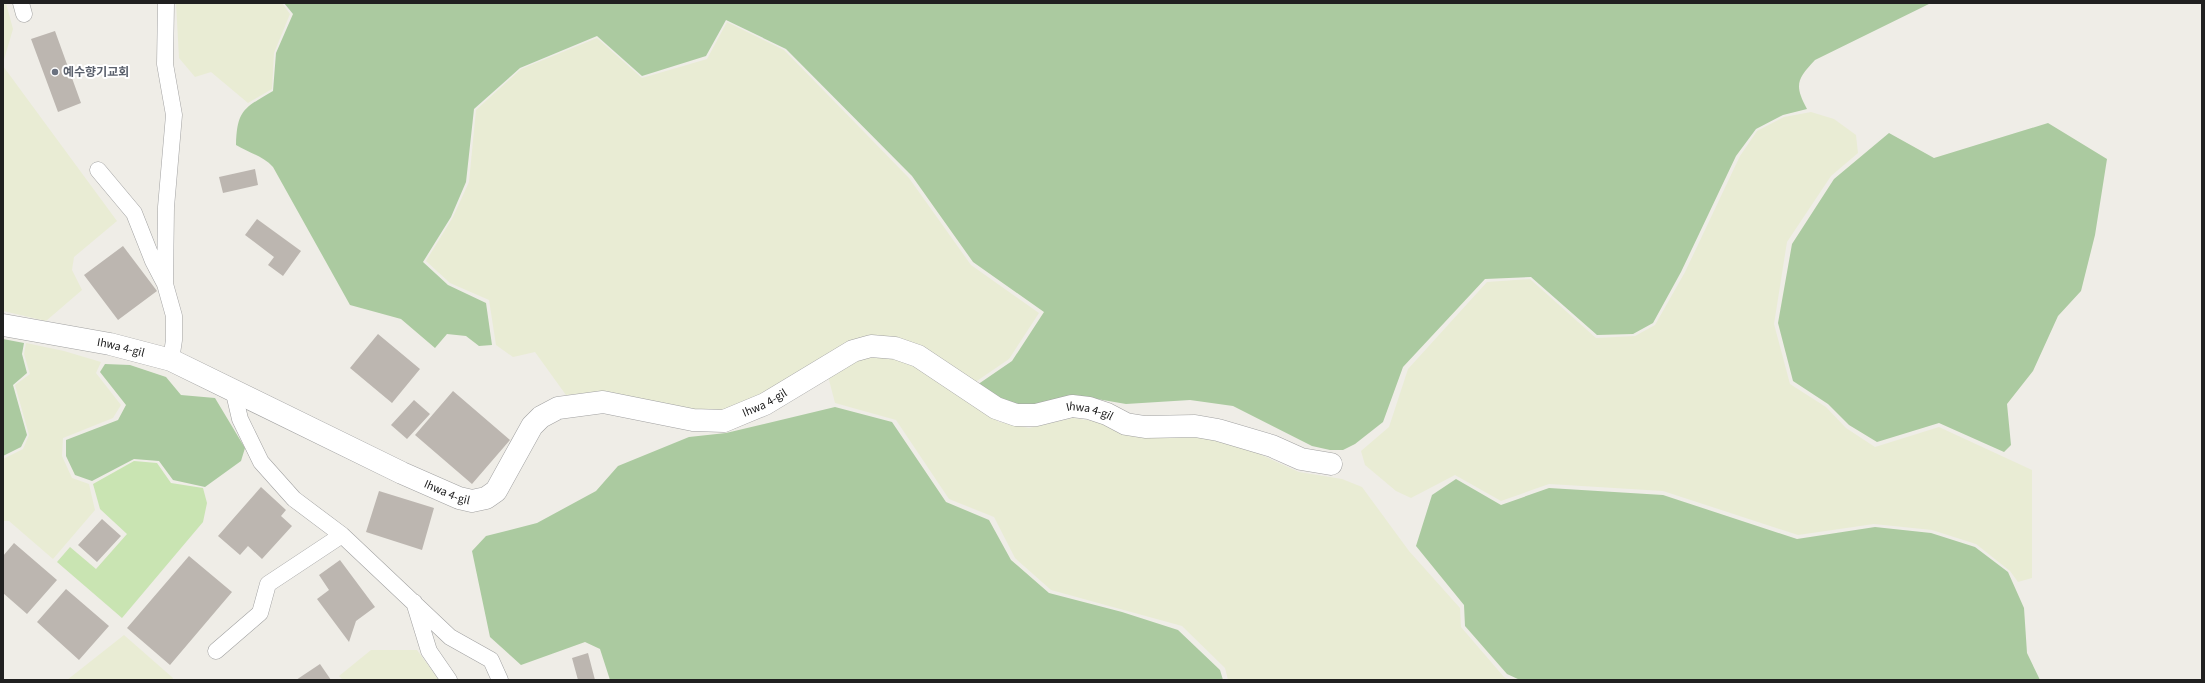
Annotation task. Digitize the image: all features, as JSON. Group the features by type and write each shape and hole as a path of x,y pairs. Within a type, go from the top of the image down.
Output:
{"street":[{"name":"Ihwa 4-gil","path":"3,325 110,344 171,360 402,473 459,498 472,501 486,498 496,491 532,426 541,416 558,408 603,402 693,420 724,421 765,404 853,351 872,346 895,348 918,356 996,408 1016,415 1036,415 1072,406 1089,408 1106,414 1126,424 1145,427 1195,426 1218,430 1272,446 1301,459 1331,464"}],"lane":[{"path":"165,284 166,207 174,115 165,64 166,3"},
{"path":"98,170 134,213 153,261 165,284 174,316 174,340 171,360"},
{"path":"233,389 240,419 261,462 294,498 342,535 414,601 450,637 491,660 500,680"},
{"path":"216,651 260,613 268,584 342,535"},
{"path":"414,601 429,651 449,680"}],"green space":[{"path":"3,3 6,3 13,29 3,63"},
{"path":"176,3 282,3 290,14 274,53 272,89 248,103 211,72 195,77 179,58"},
{"path":"284,3 1931,3 1815,60 1804,72 1799,83 1799,88 1800,94 1807,109 1783,115 1756,129 1736,156 1681,272 1653,323 1633,334 1597,335 1531,277 1485,279 1403,367 1383,422 1355,444 1343,450 1330,450 1312,446 1233,406 1190,400 1126,404 1097,399 1018,406 999,399 977,385 1012,361 1044,312 973,262 912,176 786,49 726,20 706,56 642,76 597,36 520,68 474,109 466,182 451,217 423,262 448,285 486,303 492,345 479,346 466,336 447,334 435,348 401,319 350,305 273,167 260,157 236,145 238,124 244,111 249,106 273,91 276,53 293,14"},
{"path":"727,22 784,50 909,178 971,265 1039,313 1009,359 974,383 895,340 720,413 690,412 606,391 566,395 535,352 513,357 496,345 489,300 450,283 426,261 453,217 469,182 476,110 521,69 597,38 642,78 707,59"},
{"path":"3,66 117,221 74,257 72,270 82,290 46,321 3,311"},
{"path":"1811,112 1834,119 1856,135 1858,153 1831,176 1787,242 1774,324 1790,384 1826,407 1846,428 1875,447 1939,427 2032,470 2032,578 2018,582 2010,571 1976,544 1932,530 1874,524 1798,535 1663,491 1549,484 1501,501 1455,475 1411,498 1396,491 1365,465 1361,451 1389,427 1408,369 1487,282 1530,279 1596,338 1635,336 1655,325 1685,272 1740,156 1757,131 1784,117"},
{"path":"2048,123 2107,159 2095,235 2081,291 2058,316 2033,371 2007,404 2011,445 2004,452 1939,423 1877,442 1849,425 1828,404 1793,381 1778,323 1792,244 1834,179 1889,133 1934,158"},
{"path":"3,339 24,343 22,354 27,373 13,385 27,435 21,447 3,456"},
{"path":"26,343 64,351 101,362 96,373 121,405 113,418 63,438 62,456 72,478 89,484 95,510 53,559 9,521 3,521 3,459 23,449 29,435 15,385 30,374 24,354"},
{"path":"885,356 915,365 999,422 1029,428 1073,418 1203,437 1257,453 1299,472 1342,479 1362,487 1409,551 1460,608 1461,627 1504,677 1510,680 1228,680 1225,668 1182,626 1051,590 1015,558 994,517 949,499 896,420 835,403 828,376 858,359"},
{"path":"105,364 130,365 166,377 181,395 215,398 245,448 241,461 205,487 173,480 159,461 134,459 92,481 75,475 66,456 66,440 118,420 126,405 100,372"},
{"path":"835,407 892,422 946,502 989,520 1011,560 1049,593 1122,612 1178,630 1220,670 1223,680 610,680 600,649 585,642 521,665 490,637 472,551 486,536 537,523 596,491 618,466 689,437 726,433"},
{"path":"134,461 157,463 171,483 203,488 207,503 203,522 122,618 57,562 70,547 96,569 127,534 100,509 93,484"},
{"path":"1456,479 1501,505 1549,488 1663,495 1797,539 1875,527 1931,533 1975,547 2008,572 2024,608 2027,653 2040,680 1520,680 1507,674 1465,626 1464,605 1416,546 1432,495"},
{"path":"124,635 173,678 172,680 67,680"},
{"path":"371,650 417,650 439,680 343,680 339,676"}],"building":[{"path":"55,31 81,103 58,112 31,39"},
{"path":"255,169 258,185 223,193 219,177"},
{"path":"257,219 301,251 283,276 268,265 274,257 245,235"},
{"path":"123,246 157,291 118,320 84,275"},
{"path":"378,334 420,369 392,403 350,368"},
{"path":"453,391 510,440 472,484 415,435"},
{"path":"414,400 430,414 407,439 391,425"},
{"path":"261,487 286,510 281,516 292,526 262,559 248,546 240,555 218,536"},
{"path":"379,491 434,508 422,550 366,532"},
{"path":"102,519 121,536 97,562 78,545"},
{"path":"14,543 57,580 27,614 3,593 3,556"},
{"path":"189,556 232,592 170,665 127,628"},
{"path":"340,560 375,607 356,621 349,642 317,599 329,590 319,575"},
{"path":"66,589 109,626 79,660 37,622"},
{"path":"588,653 595,680 578,680 572,658"},
{"path":"320,664 331,680 296,680"}],"place":[{"name":"예수향기교회","path":"55,72"}]}
